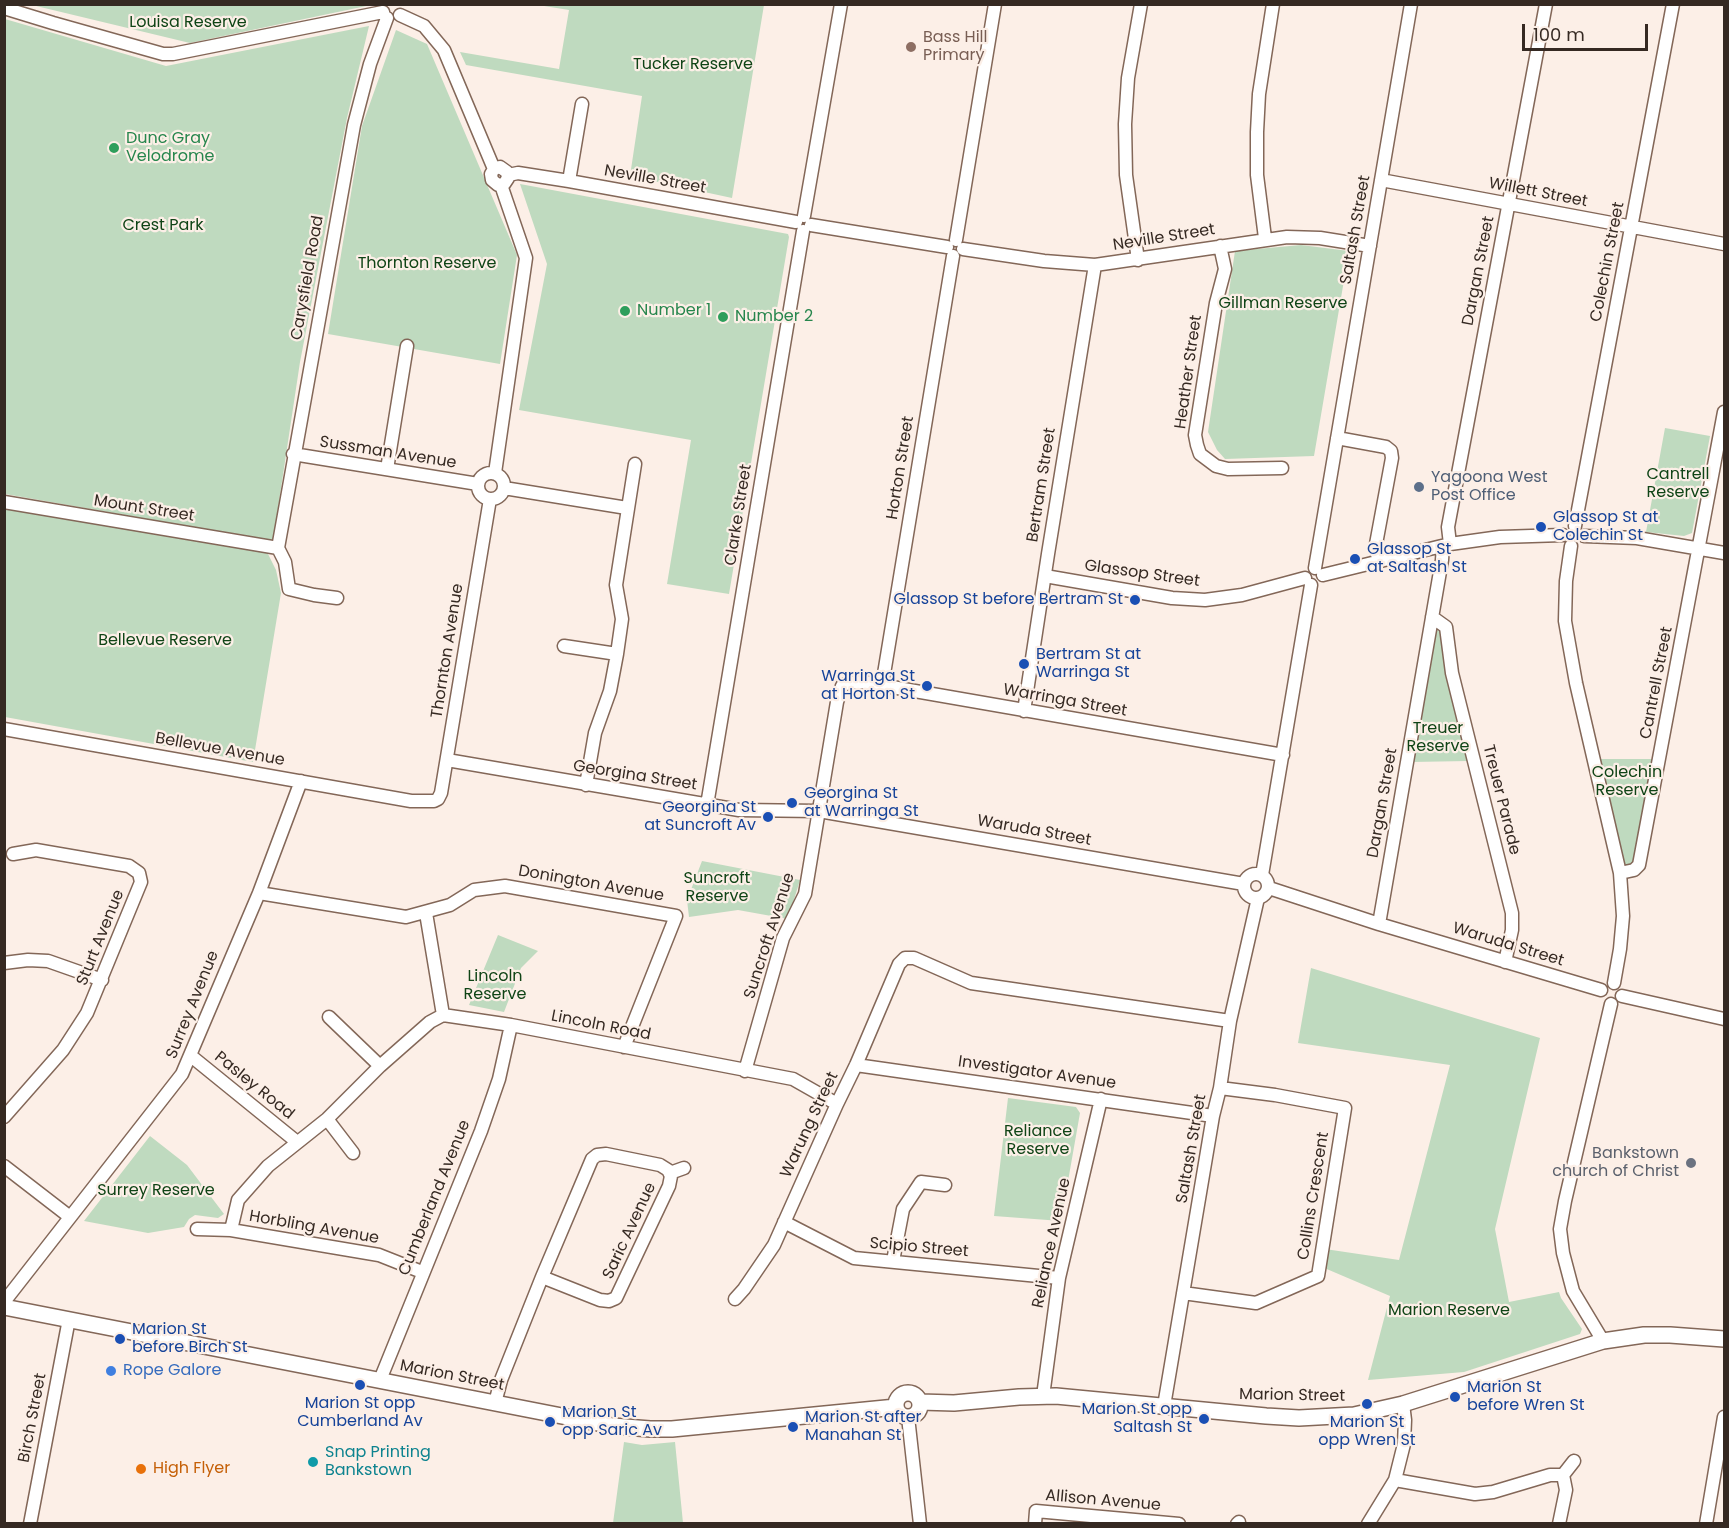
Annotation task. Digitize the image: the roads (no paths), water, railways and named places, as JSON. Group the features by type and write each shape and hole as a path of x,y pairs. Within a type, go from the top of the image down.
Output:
{"main road":[{"name":"Marion Street","path":"4,1305 613,1426 650,1429 902,1412"},
{"name":"Marion Street","path":"920,1402 954,1403 1043,1396 1299,1418 1354,1415 1403,1404 1603,1341 1644,1335 1725,1339"},
{"path":"908,1393 915,1395 920,1402 918,1413 902,1412 900,1396 908,1393"}],"street":[{"name":"Clarke Street","path":"707,805 841,4"},
{"name":"Horton Street","path":"882,686 995,4"},
{"path":"1138,260 1126,175 1125,124 1128,78 1141,4"},
{"path":"1265,238 1257,175 1257,132 1259,94 1273,4"},
{"name":"Saltash Street","path":"1319,571 1337,438 1411,4"},
{"name":"Dargan Street","path":"1379,924 1442,560 1546,4"},
{"name":"Colechin Street","path":"1575,526 1673,4"},
{"path":"4,8 163,54 173,54 386,12 394,20 399,10 424,26 444,50 494,169 503,168 526,258 495,473"},
{"name":"Carysfield Road","path":"278,548 293,454 354,125 386,12"},
{"path":"569,181 582,104"},
{"name":"Neville Street","path":"505,180 518,173 804,224 1065,264 1095,265 1138,260 1265,238 1320,238 1370,246"},
{"name":"Willett Street","path":"1381,180 1725,244"},
{"name":"Heather Street","path":"1220,246 1225,269 1216,303 1195,435 1197,446 1200,454 1216,466 1228,469 1282,468"},
{"name":"Bertram Street","path":"1024,711 1095,265"},
{"path":"387,469 407,346"},
{"name":"Cantrell Street","path":"1620,873 1634,870 1639,865 1725,412"},
{"path":"1337,438 1386,447 1391,451 1392,458 1376,544 1378,561"},
{"name":"Sussman Avenue","path":"293,454 478,484"},
{"path":"586,784 595,733 610,691 617,654 622,619 616,585 635,464"},
{"path":"495,473 503,481 504,488 500,495 490,499 482,496 478,484 482,476 495,473"},
{"path":"504,488 627,508"},
{"name":"Thornton Avenue","path":"430,803 440,796 490,499"},
{"name":"Mount Street","path":"4,502 278,548"},
{"path":"1575,526 1581,529 1584,536 1580,544 1571,546 1565,542 1563,535 1568,527 1575,526"},
{"path":"1263,875 1251,875 1244,884 1247,894 1258,898 1265,895 1269,888 1268,881 1263,875 1308,582 1307,570 1319,571 1378,561 1446,545 1500,537 1563,535"},
{"path":"1584,536 1637,538 1725,553"},
{"path":"1571,546 1566,581 1565,621 1576,683 1620,873 1623,923 1614,983"},
{"path":"278,548 285,562 290,589 338,598"},
{"name":"Glassop Street","path":"1045,576 1172,598 1205,600 1308,582"},
{"name":"Treuer Parade","path":"1432,617 1446,627 1452,674 1512,913 1512,930 1504,962"},
{"path":"564,646 617,654"},
{"name":"Warringa Street","path":"819,811 837,702 837,683 855,682 882,686 1283,755"},
{"name":"Bellevue Avenue","path":"4,729 430,803"},
{"name":"Georgina Street","path":"447,760 739,810 819,811"},
{"name":"Surrey Avenue","path":"4,1305 176,1083 190,1056 259,893 301,781"},
{"name":"Waruda Street","path":"819,811 1244,884"},
{"name":"Suncroft Avenue","path":"745,1071 783,938 805,894 819,811"},
{"name":"Sturt Avenue","path":"4,1117 63,1050 87,1013 140,887 139,873 129,866 44,851 29,850 13,854"},
{"name":"Donington Avenue","path":"259,893 406,917 426,913 450,904 474,890 505,886 676,916 624,1047"},
{"name":"Waruda Street","path":"1269,888 1379,924 1601,990"},
{"name":"Saltash Street","path":"1164,1406 1230,1021 1258,898"},
{"path":"231,1230 238,1200 268,1166 327,1119 380,1066 430,1022 443,1015 426,913"},
{"name":"Warung Street","path":"735,1299 774,1245 856,1065 903,954 971,983 1230,1021"},
{"path":"4,963 28,960 48,961 102,980"},
{"path":"1614,983 1621,989 1622,996 1617,1003 1611,1004 1602,999 1601,990 1605,985 1614,983"},
{"path":"1622,996 1725,1019"},
{"path":"1603,1341 1573,1291 1563,1253 1560,1230 1564,1202 1611,1004"},
{"name":"Lincoln Road","path":"443,1015 511,1025 793,1079 837,1104"},
{"path":"329,1017 380,1066"},
{"name":"Cumberland Avenue","path":"380,1380 484,1120 499,1079 511,1025"},
{"name":"Pasley Road","path":"190,1056 297,1142"},
{"name":"Investigator Avenue","path":"856,1065 1213,1116"},
{"name":"Collins Crescent","path":"1183,1293 1256,1303 1318,1276 1345,1108 1220,1088"},
{"name":"Reliance Avenue","path":"1043,1396 1059,1278 1101,1099"},
{"path":"327,1119 353,1153"},
{"name":"Saric Avenue","path":"495,1403 501,1380 542,1277 589,1163 592,1152 665,1167 670,1173 669,1186 615,1304 542,1277"},
{"path":"4,1167 70,1217"},
{"name":"Saric Avenue","path":"670,1173 684,1168"},
{"path":"892,1261 903,1209 921,1182 945,1185"},
{"name":"Scipio Street","path":"784,1222 854,1258 1059,1278"},
{"name":"Horbling Avenue","path":"197,1230 231,1230 379,1255 422,1272"},
{"name":"Birch Street","path":"30,1524 69,1319"},
{"path":"1368,1524 1395,1480 1404,1444 1403,1404"},
{"path":"902,1412 918,1523"},
{"path":"1706,1524 1725,1418"},
{"path":"1559,1524 1566,1490 1563,1475 1574,1461"},
{"path":"1395,1480 1475,1494 1493,1492 1550,1474 1563,1475"},
{"name":"Allison Avenue","path":"1035,1524 1036,1511 1179,1524"}],"place":[{"name":"Bass Hill Primary","path":"911,47"},
{"name":"Dunc Gray Velodrome","path":"114,148"},
{"name":"Number 1","path":"625,311"},
{"name":"Number 2","path":"723,317"},
{"name":"Yagoona West Post Office","path":"1419,487"},
{"name":"Glassop St at Colechin St","path":"1541,527"},
{"name":"Glassop St at Saltash St","path":"1355,559"},
{"name":"Glassop St before Bertram St","path":"1135,600"},
{"name":"Bertram St at Warringa St","path":"1024,664"},
{"name":"Warringa St at Horton St","path":"927,686"},
{"name":"Georgina St at Warringa St","path":"792,803"},
{"name":"Georgina St at Suncroft Av","path":"768,817"},
{"name":"Bankstown church of Christ","path":"1691,1163"},
{"name":"Marion St before Birch St","path":"120,1339"},
{"name":"Rope Galore","path":"111,1371"},
{"name":"Marion St opp Cumberland Av","path":"360,1385"},
{"name":"Marion St before Wren St","path":"1455,1397"},
{"name":"Marion St opp Wren St","path":"1367,1404"},
{"name":"Marion St opp Saltash St","path":"1204,1419"},
{"name":"Marion St opp Saric Av","path":"550,1422"},
{"name":"Marion St after Manahan St","path":"793,1427"},
{"name":"Snap Printing Bankstown","path":"313,1462"},
{"name":"High Flyer","path":"141,1469"}],"park label":[{"name":"Louisa Reserve","path":"188,23"},
{"name":"Tucker Reserve","path":"693,65"},
{"name":"Crest Park","path":"163,226"},
{"name":"Thornton Reserve","path":"427,264"},
{"name":"Gillman Reserve","path":"1283,304"},
{"name":"Cantrell Reserve","path":"1678,484"},
{"name":"Bellevue Reserve","path":"165,641"},
{"name":"Treuer Reserve","path":"1438,738"},
{"name":"Colechin Reserve","path":"1627,782"},
{"name":"Suncroft Reserve","path":"717,888"},
{"name":"Lincoln Reserve","path":"495,986"},
{"name":"Reliance Reserve","path":"1038,1141"},
{"name":"Surrey Reserve","path":"156,1191"},
{"name":"Marion Reserve","path":"1449,1311"}]}
